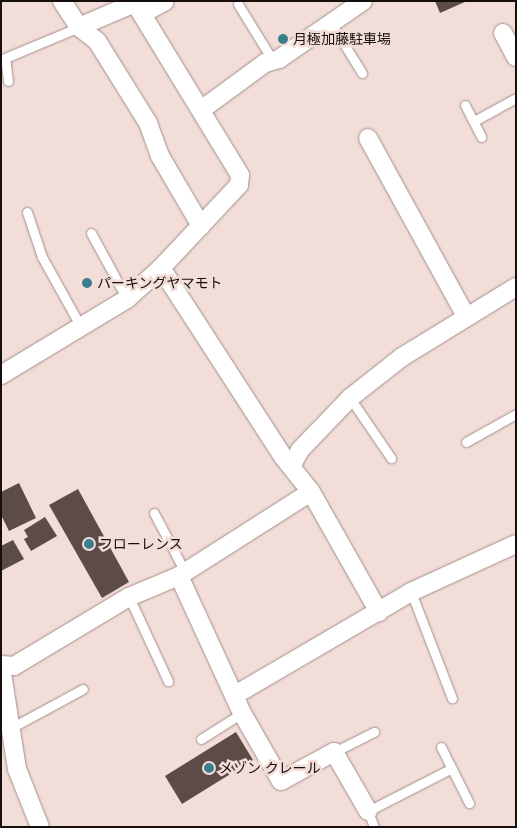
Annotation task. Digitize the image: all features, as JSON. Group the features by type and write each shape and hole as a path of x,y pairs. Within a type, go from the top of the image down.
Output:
{"street":[{"path":"62,1 78,27 97,41 148,123 160,156 201,226"},
{"path":"142,14 165,1"},
{"path":"201,110 363,1"},
{"path":"1,375 82,329 127,299 161,268 239,185 240,175 135,3 78,27"},
{"path":"503,33 516,57"},
{"path":"368,138 466,316"},
{"path":"161,268 284,458 292,465 311,492 379,612"},
{"path":"292,465 300,450 350,398 402,357 516,287"},
{"path":"40,827 17,769 9,729 1,666 14,666 129,597 182,574 311,492"},
{"path":"235,695 411,592 516,544"},
{"path":"182,574 242,713 281,781 334,752 371,819"}],"lane":[{"path":"238,4 272,61"},
{"path":"331,23 362,73"},
{"path":"8,81 5,58 78,27"},
{"path":"474,122 516,98"},
{"path":"465,105 481,137"},
{"path":"27,212 42,257 82,329"},
{"path":"91,233 127,299"},
{"path":"350,398 392,458"},
{"path":"466,442 516,414"},
{"path":"154,513 182,574"},
{"path":"411,592 452,698"},
{"path":"129,597 168,681"},
{"path":"9,729 83,688"},
{"path":"201,739 242,713"},
{"path":"334,752 374,732"},
{"path":"441,747 469,803"},
{"path":"371,819 452,768"}],"building":[{"path":"435,1 467,1 440,13"},
{"path":"19,483 36,518 9,531 1,515 1,492"},
{"name":"フローレンス","path":"78,489 129,582 102,598 49,505"},
{"path":"45,517 57,536 31,551 24,539 28,537 24,530"},
{"path":"13,540 24,559 1,571 1,546"},
{"name":"メゾン クレール","path":"236,732 253,760 182,804 165,776"}],"place":[{"name":"月極加藤駐車場","path":"283,39"},
{"name":"パーキングヤマモト","path":"87,283"},
{"name":"フローレンス","path":"89,544"},
{"name":"メゾン クレール","path":"209,768"}]}
